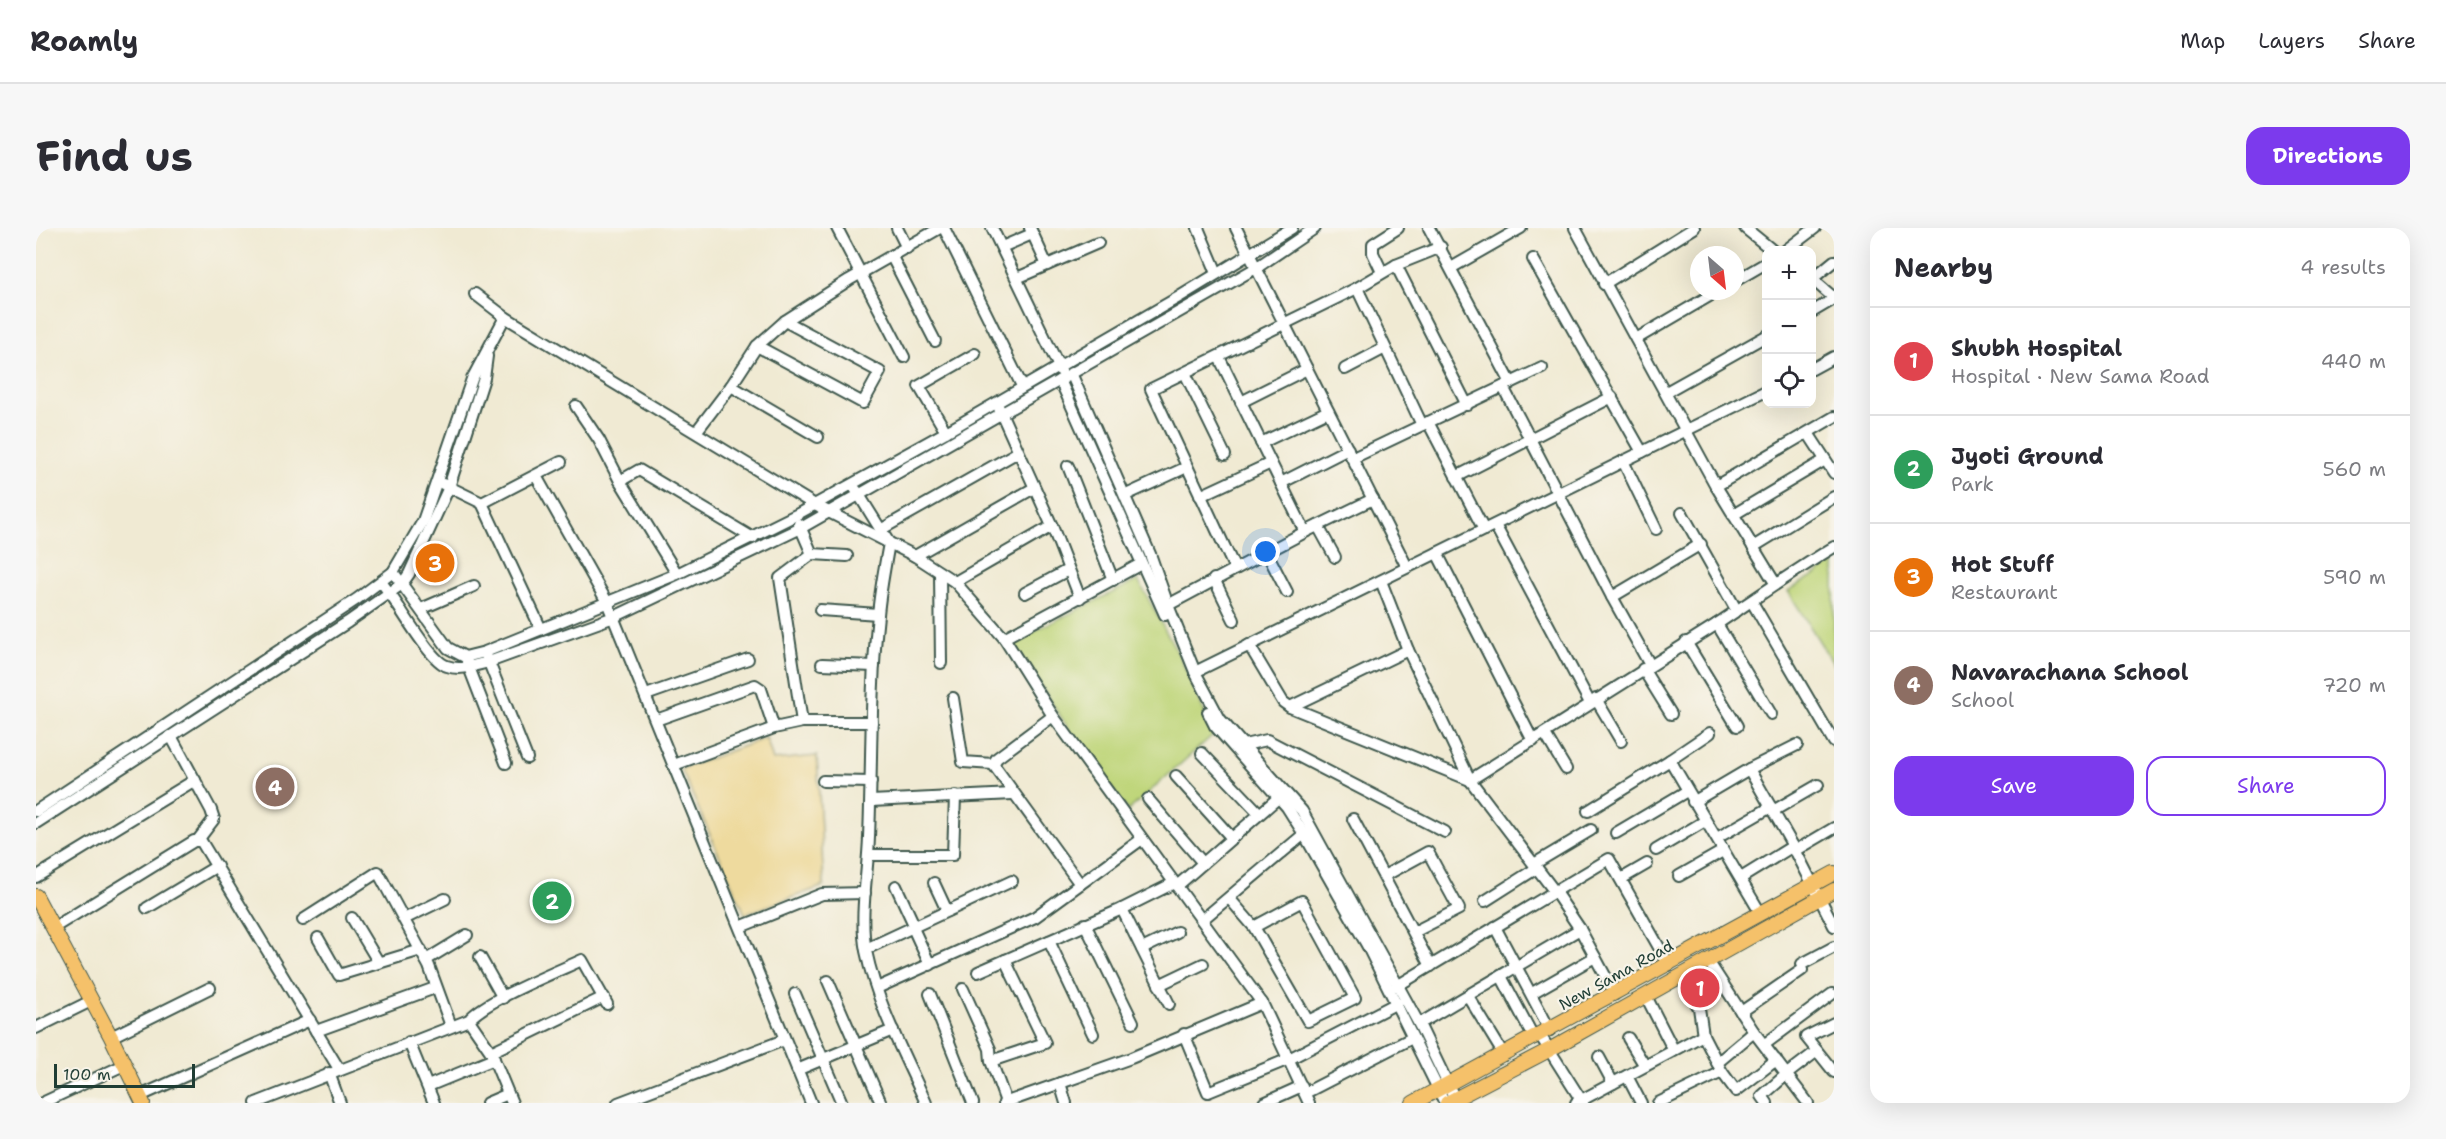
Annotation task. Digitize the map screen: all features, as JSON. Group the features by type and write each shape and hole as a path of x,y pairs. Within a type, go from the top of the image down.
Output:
{"main road":[{"name":"New Sama Road","path":"1413,1103 1447,1096 1549,1050 1708,962 1815,891 1834,873"},
{"name":"New Sama Road","path":"1447,1096 1504,1055 1761,914 1815,891 1834,890"},
{"path":"36,896 111,1037 141,1100"}],"street":[{"path":"837,228 904,357"},
{"path":"897,228 906,248"},
{"path":"696,432 731,386 757,346 785,321 942,228 1022,386"},
{"path":"992,228 1059,366 1126,495 1195,672 1220,719 1302,811 1419,1024 1447,1096"},
{"path":"1198,228 1217,273"},
{"path":"1236,228 1407,567"},
{"path":"487,657 541,629 677,574 815,505 946,432 1292,228"},
{"path":"381,582 438,662 447,667 487,657 614,617 801,528 860,496 1256,268 1315,228"},
{"path":"1382,272 1373,253 1372,244 1398,228"},
{"path":"1429,228 1451,268 1507,385 1530,440 1671,714"},
{"path":"1451,268 1521,228"},
{"path":"1604,284 1694,228"},
{"path":"1745,228 1767,246"},
{"path":"1577,229 1604,284 1666,392 1716,486 1775,583"},
{"path":"1002,247 1031,230 1047,265"},
{"path":"1790,246 1808,230"},
{"path":"1017,279 1098,243"},
{"path":"1234,569 1151,390 1358,288 1396,265 1440,247"},
{"path":"892,257 935,341"},
{"path":"1533,260 1642,452"},
{"path":"1816,276 1834,261"},
{"path":"1396,265 1467,405"},
{"path":"1744,276 1762,266"},
{"path":"1816,283 1834,299 1816,310"},
{"path":"1358,288 1425,423 1484,530"},
{"path":"475,294 506,317 815,505 915,556 955,582 1004,638 1053,716 1262,1003 1305,1094"},
{"path":"1636,339 1703,300"},
{"path":"36,811 393,572 423,521 472,380 506,317"},
{"path":"757,346 863,403 880,372 785,321"},
{"path":"1666,392 1762,339"},
{"path":"36,823 402,584 448,487 484,378 488,347"},
{"path":"1345,369 1386,348"},
{"path":"946,432 920,386 975,354"},
{"path":"1218,357 1305,532"},
{"path":"1816,367 1834,357"},
{"path":"1281,483 1467,405 1542,368"},
{"path":"1241,402 1307,369"},
{"path":"1185,373 1225,455"},
{"path":"1065,377 1142,564 1215,726 1278,798 1304,834 1397,1003 1412,1038 1447,1096"},
{"path":"731,386 818,437"},
{"path":"1195,672 1762,393"},
{"path":"1456,477 1612,397"},
{"path":"996,402 1052,526 1080,598"},
{"path":"576,406 677,574"},
{"path":"1261,443 1328,411"},
{"path":"1716,486 1834,417"},
{"path":"1808,433 1834,473"},
{"path":"882,529 1018,452"},
{"path":"1733,515 1825,460"},
{"path":"1623,461 1656,529"},
{"path":"482,503 561,462"},
{"path":"1200,496 1271,463"},
{"path":"1068,466 1113,580"},
{"path":"1126,495 1187,467"},
{"path":"620,481 639,470 753,538"},
{"path":"536,476 608,602 811,1103"},
{"path":"436,482 482,503 541,629"},
{"path":"852,484 889,543 878,614 874,666 869,855 865,893 866,949 877,988 893,1030 926,1103"},
{"path":"915,556 1034,488"},
{"path":"1753,547 1834,497"},
{"path":"1168,605 1214,579 1373,499"},
{"path":"1682,513 1737,611"},
{"path":"796,515 812,554"},
{"path":"1494,525 1593,701 1622,741"},
{"path":"955,582 1052,526"},
{"path":"1318,526 1335,557"},
{"path":"1611,597 1701,544"},
{"path":"1470,780 1752,602 1775,583 1834,547"},
{"path":"1267,553 1287,592"},
{"path":"1437,553 1533,741"},
{"path":"802,722 780,578 812,554 847,555"},
{"path":"1004,638 1142,564"},
{"path":"1025,593 1068,570"},
{"path":"393,572 448,648 467,662 506,763"},
{"path":"940,573 941,663"},
{"path":"1214,579 1234,620"},
{"path":"1381,581 1408,650 1470,780 1536,866 1580,929 1615,994"},
{"path":"421,609 474,586"},
{"path":"1752,602 1834,742"},
{"path":"820,610 878,614"},
{"path":"1717,624 1772,714"},
{"path":"1686,642 1737,726"},
{"path":"1249,645 1283,702 1290,707 1470,780"},
{"path":"1290,707 1408,650"},
{"path":"487,657 527,758"},
{"path":"646,695 748,659"},
{"path":"822,664 874,666"},
{"path":"656,720 755,686 761,689 774,728"},
{"path":"213,694 220,704"},
{"path":"953,698 963,762 993,764"},
{"path":"993,764 997,758 1053,716"},
{"path":"674,765 774,728 802,722 872,722"},
{"path":"1588,811 1710,733"},
{"path":"1545,734 1566,769"},
{"path":"53,928 198,840 214,819 171,736"},
{"path":"1244,746 1267,740 1445,832"},
{"path":"1694,802 1749,769 1797,745"},
{"path":"1202,753 1259,813"},
{"path":"1670,760 1761,914"},
{"path":"993,764 1080,884"},
{"path":"1749,769 1834,926"},
{"path":"1176,776 1232,837"},
{"path":"36,877 195,780"},
{"path":"823,781 871,782"},
{"path":"1717,838 1818,785"},
{"path":"1616,833 1687,791"},
{"path":"871,801 1013,794"},
{"path":"869,855 953,855 954,796"},
{"path":"978,972 1175,884 1203,863 1278,798"},
{"path":"1148,799 1203,863"},
{"path":"1353,819 1431,966"},
{"path":"1656,850 1705,821"},
{"path":"1740,878 1834,828"},
{"path":"1485,901 1591,830"},
{"path":"1202,920 1304,834"},
{"path":"877,988 1035,917 1142,839"},
{"path":"198,840 217,866 316,1031 334,1071 340,1103"},
{"path":"1679,876 1723,851"},
{"path":"1384,876 1428,852 1449,890 1459,909 1414,932"},
{"path":"1397,986 1609,859 1669,965"},
{"path":"1621,879 1647,864"},
{"path":"147,908 217,866"},
{"path":"303,920 378,872 423,955 451,1026"},
{"path":"866,949 1012,881"},
{"path":"934,883 947,911"},
{"path":"896,886 930,964"},
{"path":"740,927 822,894 865,893"},
{"path":"1229,898 1254,927 1308,1021 1355,998 1302,901 1254,927"},
{"path":"404,919 445,899"},
{"path":"1122,909 1169,1004"},
{"path":"352,918 379,963"},
{"path":"1085,924 1133,1022"},
{"path":"1495,927 1532,993 1541,1034"},
{"path":"1419,1024 1580,929"},
{"path":"1142,949 1177,932"},
{"path":"318,938 339,975 379,963 423,955 466,935"},
{"path":"1049,941 1093,1034"},
{"path":"1741,1012 1802,967 1834,947"},
{"path":"480,957 503,998"},
{"path":"1532,993 1595,957"},
{"path":"256,1103 468,1020 473,1014 503,998 582,960 605,1001 428,1086"},
{"path":"991,1061 1045,1043 1005,960"},
{"path":"1708,962 1754,1032 1808,1103"},
{"path":"1159,985 1203,964"},
{"path":"1501,976 1541,1034 1580,1102 1703,1035"},
{"path":"1681,976 1699,1008 1703,1035 1719,1067 1736,1090 1776,1060"},
{"path":"828,981 881,1103"},
{"path":"111,1037 210,988"},
{"path":"316,1031 435,988"},
{"path":"963,988 990,1049 991,1061 1005,1103 1131,1058 1262,1003"},
{"path":"795,994 842,1103"},
{"path":"930,994 973,1103"},
{"path":"1765,1044 1832,994"},
{"path":"1468,996 1504,1055"},
{"path":"36,1028 91,1001"},
{"path":"1649,1002 1674,1051"},
{"path":"1184,1034 1208,1092 1289,1059 1397,1003"},
{"path":"141,1100 310,1020"},
{"path":"468,1020 493,1056 510,1099 487,1103"},
{"path":"1834,1023 1806,1037 1834,1072"},
{"path":"796,1070 893,1030"},
{"path":"1658,1103 1719,1067 1754,1032"},
{"path":"1264,1103 1305,1094 1412,1038"},
{"path":"1628,1038 1645,1066"},
{"path":"618,1103 784,1040"},
{"path":"409,1042 434,1103"},
{"path":"1767,1103 1762,1096 1786,1074 1817,1051"},
{"path":"1599,1057 1613,1083"},
{"path":"36,1095 41,1103 124,1065"},
{"path":"1627,1076 1641,1103"},
{"path":"1060,1083 1066,1103"}],"green space":[{"path":"1834,563 1834,665 1788,591"},
{"path":"1138,580 1181,659 1214,734 1128,811 1068,728 1012,642"}],"sand":[{"path":"766,738 773,760 817,756 824,886 745,914 681,769"}],"place":[{"name":"Hot Stuff","path":"435,563"},
{"name":"Navarachana School","path":"275,787"},
{"name":"Jyoti Ground","path":"552,901"},
{"name":"Shubh Hospital","path":"1700,988"}]}
